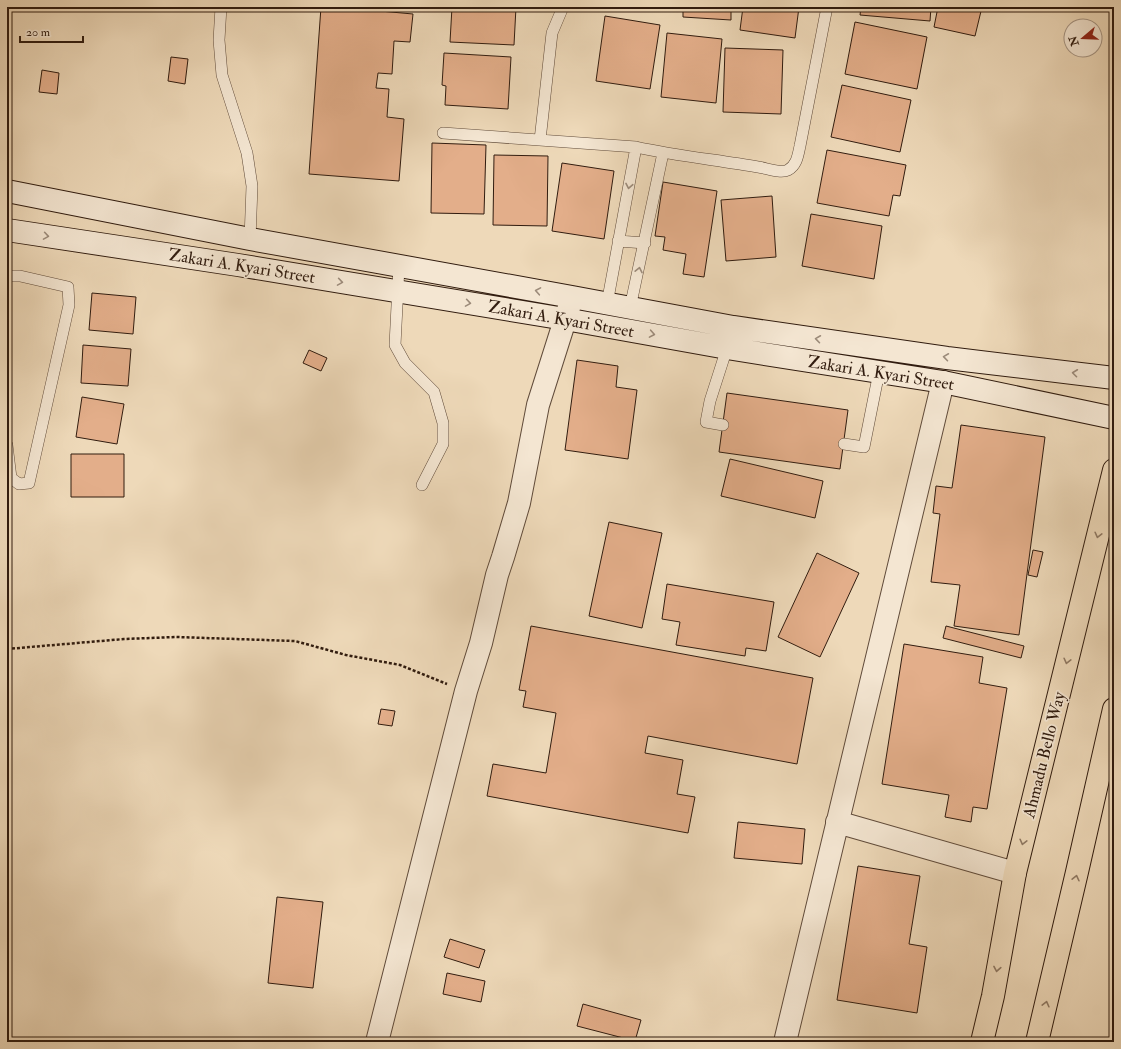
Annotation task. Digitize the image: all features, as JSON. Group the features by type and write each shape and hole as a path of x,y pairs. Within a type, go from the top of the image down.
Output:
{"main road":[{"name":"Ahmadu Bello Way","path":"982,1042 1015,873 1114,470"},
{"path":"1037,1042 1114,709"}],"street":[{"name":"Zakari A. Kyari Street","path":"7,191 250,239 572,297 733,328 947,358 1114,378"},
{"name":"Zakari A. Kyari Street","path":"7,230 238,265 565,319 727,348 943,382 1114,418"},
{"path":"377,1042 466,691 481,643 497,575 519,502 538,405 572,297"},
{"path":"785,1042 943,382"},
{"path":"837,822 1015,873"}],"lane":[{"path":"221,7 219,40 222,75 247,153 252,186 250,239"},
{"path":"540,140 552,33 563,7"},
{"path":"443,133 636,147 663,153 782,172 787,171 794,165 800,146 827,7"},
{"path":"607,304 636,147"},
{"path":"630,308 663,153"},
{"path":"618,241 645,242"},
{"path":"399,266 395,345 406,364 434,392 443,423 443,444 422,485"},
{"path":"7,276 20,276 68,287 69,305 29,484 18,484 11,478 7,445"},
{"path":"723,425 706,422 710,401 727,348"},
{"path":"844,444 864,447 879,372"}],"path":[{"path":"7,649 124,639 176,637 295,641 346,655 400,665 466,691"}],"building":[{"path":"321,7 369,7 369,10 413,14 410,42 394,41 392,74 378,73 376,88 389,89 387,117 404,119 399,181 309,174"},
{"path":"452,7 516,7 514,45 450,42"},
{"path":"683,7 731,7 731,20 683,17"},
{"path":"743,7 799,7 795,38 740,30"},
{"path":"861,7 931,7 930,21 860,15"},
{"path":"938,7 982,7 975,36 934,27"},
{"path":"605,16 660,25 650,89 596,81"},
{"path":"855,22 927,37 917,89 845,74"},
{"path":"667,33 722,39 716,103 661,97"},
{"path":"725,48 783,50 781,114 723,112"},
{"path":"444,53 511,57 508,109 445,105 446,86 442,85"},
{"path":"171,57 188,59 185,84 168,81"},
{"path":"42,70 59,73 57,94 39,92"},
{"path":"842,85 911,100 900,152 831,137"},
{"path":"432,143 486,145 484,214 431,213"},
{"path":"827,150 906,165 900,196 893,195 889,216 817,203"},
{"path":"494,155 548,156 547,226 493,225"},
{"path":"562,163 614,171 604,239 552,231"},
{"path":"663,182 717,191 704,277 683,274 686,254 663,250 665,237 655,236"},
{"path":"772,196 776,257 726,261 721,200"},
{"path":"811,214 882,226 874,279 802,266"},
{"path":"92,293 136,297 133,334 89,330"},
{"path":"83,345 131,349 128,386 81,383"},
{"path":"309,350 327,358 321,371 303,363"},
{"path":"577,360 618,366 616,387 637,390 628,459 565,450"},
{"path":"727,393 848,410 840,469 719,452"},
{"path":"82,397 124,404 117,444 76,437"},
{"path":"961,425 1045,437 1019,635 954,626 960,585 931,582 940,514 933,513 936,486 952,488"},
{"path":"71,454 124,454 124,497 71,497"},
{"path":"730,459 823,481 815,518 721,496"},
{"path":"609,522 662,533 642,628 589,616"},
{"path":"1033,550 1043,552 1037,577 1028,575"},
{"path":"817,553 859,573 820,657 778,637"},
{"path":"667,584 774,602 766,651 746,648 745,656 676,645 680,622 662,619"},
{"path":"531,626 813,678 797,764 648,736 645,753 683,760 677,794 695,797 688,833 487,796 493,764 546,773 556,713 523,707 526,691 519,690"},
{"path":"946,626 1024,646 1021,658 943,638"},
{"path":"904,644 983,657 979,683 1007,688 987,809 973,807 971,822 945,817 949,795 882,784"},
{"path":"381,709 395,711 392,726 378,724"},
{"path":"738,822 805,829 802,864 734,858"},
{"path":"858,866 920,876 909,944 927,947 917,1013 837,1000"},
{"path":"277,897 323,902 313,988 268,983"},
{"path":"450,939 485,950 479,968 444,957"},
{"path":"447,973 485,981 481,1002 443,994"},
{"path":"583,1004 641,1020 635,1041 577,1026"}]}
